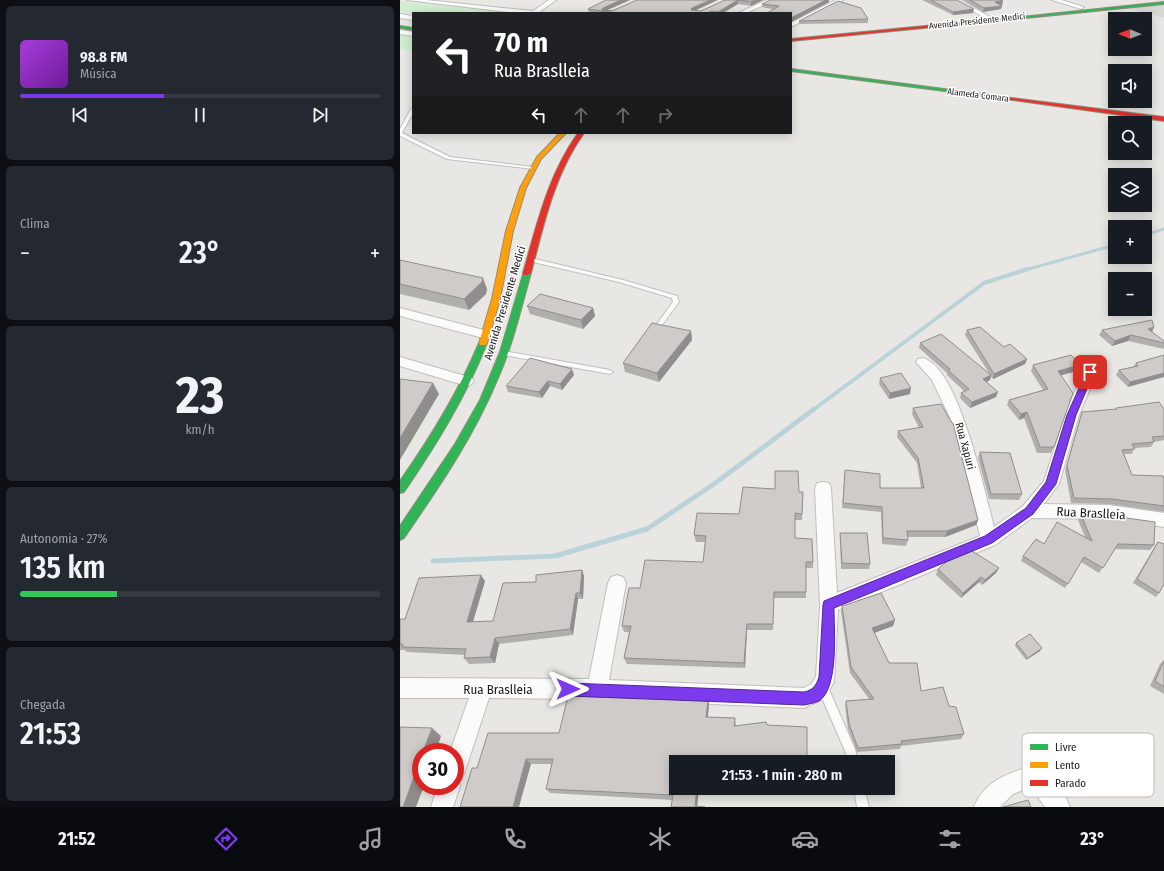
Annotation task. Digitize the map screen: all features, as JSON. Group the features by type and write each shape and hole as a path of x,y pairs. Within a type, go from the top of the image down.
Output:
{"street":[{"path":"410,0 524,12"},
{"path":"535,12 553,0"},
{"path":"743,12 772,0"},
{"path":"792,24 840,0"},
{"path":"956,0 987,17"},
{"path":"1055,0 1081,7"},
{"name":"Avenida Presidente Medici","path":"792,36 1147,0"},
{"name":"Avenida Presidente Medici","path":"792,40 1164,3"},
{"path":"400,18 412,19"},
{"path":"400,27 412,29"},
{"path":"400,32 412,34"},
{"name":"Alameda Comara","path":"792,70 1164,119"},
{"name":"Avenida Presidente Medici","path":"400,489 427,451 467,381 487,335 511,227 533,168 562,134"},
{"name":"Avenida Presidente Medici","path":"400,535 440,478 462,441 504,353 558,171 569,148 580,134"},
{"path":"400,312 487,335"},
{"path":"400,361 467,381"},
{"name":"Rua Xapuri","path":"923,362 938,378 958,420 989,540"},
{"path":"829,605 989,540 1030,511 1050,484 1072,415 1090,372"},
{"path":"822,688 827,667 829,605 823,488"},
{"name":"Rua Braslleia","path":"1030,511 1109,512 1164,520"},
{"path":"597,689 617,583"},
{"name":"Rua Braslleia","path":"400,688 597,689 804,698 815,696 822,688"},
{"path":"464,743 482,689"},
{"path":"985,807 1006,785 1022,780"},
{"path":"442,807 446,795"},
{"path":"1052,797 1059,807"}],"lane":[{"path":"412,111 400,133 449,158 533,168"},
{"path":"531,260 621,281 675,297 676,302 660,324"},
{"path":"504,353 610,372"},
{"path":"822,688 851,755"},
{"path":"860,795 863,807"}],"shaded area":[{"path":"1164,3 1164,18 1152,15 1152,12 1143,12 1125,7"}],"green space":[{"path":"400,1 500,12 412,12 412,14 400,13"},
{"path":"400,35 412,36 412,51 400,49"}],"building":[{"path":"606,0 621,0 603,8 602,10 612,11 637,0 710,0 692,8 691,10 701,11 725,0 738,0 718,12 610,12 588,9"},
{"path":"738,0 755,0 751,2"},
{"path":"770,0 826,0 792,17 792,12 769,12 779,6 762,4"},
{"path":"931,0 957,0 974,9 953,12"},
{"path":"970,0 1003,1 995,2 1002,6 984,8"},
{"path":"838,1 861,8 868,19 799,21"},
{"path":"400,260 483,278 482,282 464,299 400,284"},
{"path":"540,294 593,308 581,320 527,306"},
{"path":"1152,320 1154,327 1148,329 1164,341 1164,343 1131,335 1115,341 1102,330"},
{"path":"652,323 691,331 657,373 623,363"},
{"path":"980,327 1004,347 1010,344 1027,359 994,374 967,330"},
{"path":"941,334 991,375 983,379 998,392 972,402 961,393 969,389 948,370 950,369 920,343"},
{"path":"1071,355 1080,365 1058,371 1073,393 1054,447 1040,447 1027,412 1021,414 1009,400 1048,389 1033,365"},
{"path":"1164,355 1164,373 1130,382 1119,370 1138,366 1136,363"},
{"path":"530,358 572,369 560,384 548,381 539,392 506,386"},
{"path":"901,373 911,388 890,393 880,378"},
{"path":"400,379 433,383 400,438"},
{"path":"1159,402 1164,409 1164,436 1152,437 1154,442 1132,444 1135,449 1122,450 1132,475 1163,476 1164,506 1112,499 1074,498 1067,465 1082,412 1117,409 1116,408"},
{"path":"941,404 953,423 978,520 947,531 907,531 908,540 883,538 882,507 843,503 845,470 880,474 880,488 924,488 918,458 898,431 923,427 913,408"},
{"path":"980,452 1010,453 1022,494 991,494"},
{"path":"775,471 798,471 799,492 803,492 802,514 795,513 795,538 812,539 813,562 806,562 806,592 774,592 773,624 747,624 744,663 624,658 631,626 622,626 629,588 640,588 645,560 703,562 706,536 694,535 697,513 739,514 743,487 775,489"},
{"path":"1081,515 1112,516 1155,522 1154,545 1118,544 1103,568 1084,557 1068,584 1023,556 1036,539 1044,544 1057,522 1092,541"},
{"path":"840,533 867,533 870,564 842,563"},
{"path":"1158,542 1164,544 1164,584 1159,593 1137,579"},
{"path":"972,551 999,568 985,580 981,577 963,593 938,569 946,562"},
{"path":"582,570 580,593 576,593 570,629 495,638 490,657 464,658 466,649 402,647 403,644 400,644 400,619 405,619 419,578 481,575 467,622 493,621 503,583 536,582 536,575"},
{"path":"881,593 895,620 872,628 889,663 917,663 921,691 943,687 949,706 956,707 964,734 901,741 902,744 858,748 849,724 846,701 874,699 851,667 842,606"},
{"path":"1030,634 1042,648 1028,658 1016,643"},
{"path":"1164,661 1164,687 1155,681"},
{"path":"568,696 708,700 706,717 735,718 734,726 766,722 767,725 807,727 807,755 669,755 669,795 546,789 553,759 526,759 513,807 460,807 472,768 477,768 488,733 559,733"},
{"path":"400,727 432,728 426,743 412,743 412,782 403,807 400,807"},
{"path":"673,795 696,795 695,806 705,807 671,807"},
{"path":"1028,800 1031,807 1003,807"}],"waterway":[{"path":"1152,233 1164,229"},
{"path":"1025,270 1108,247"},
{"path":"813,410 984,283 1028,269"},
{"path":"433,561 555,556 647,529 714,484 814,409"}],"traffic: fast":[{"path":"965,23 1164,3"},
{"path":"400,27 412,29"},
{"path":"792,70 990,96"},
{"path":"400,535 459,447 484,400 504,352 527,273"},
{"path":"400,489 424,454 457,400 483,343"}],"traffic: slow":[{"path":"483,343 496,299 509,231 515,209 533,167 546,149 562,134"}],"traffic: jam":[{"path":"792,40 965,23"},
{"path":"990,96 1164,119"},
{"path":"527,273 542,218 554,182 570,148 580,134"}],"route":[{"path":"568,689 804,698 815,696 822,688 826,677 829,605 989,540 1030,511 1050,484 1072,415 1090,372"}]}
